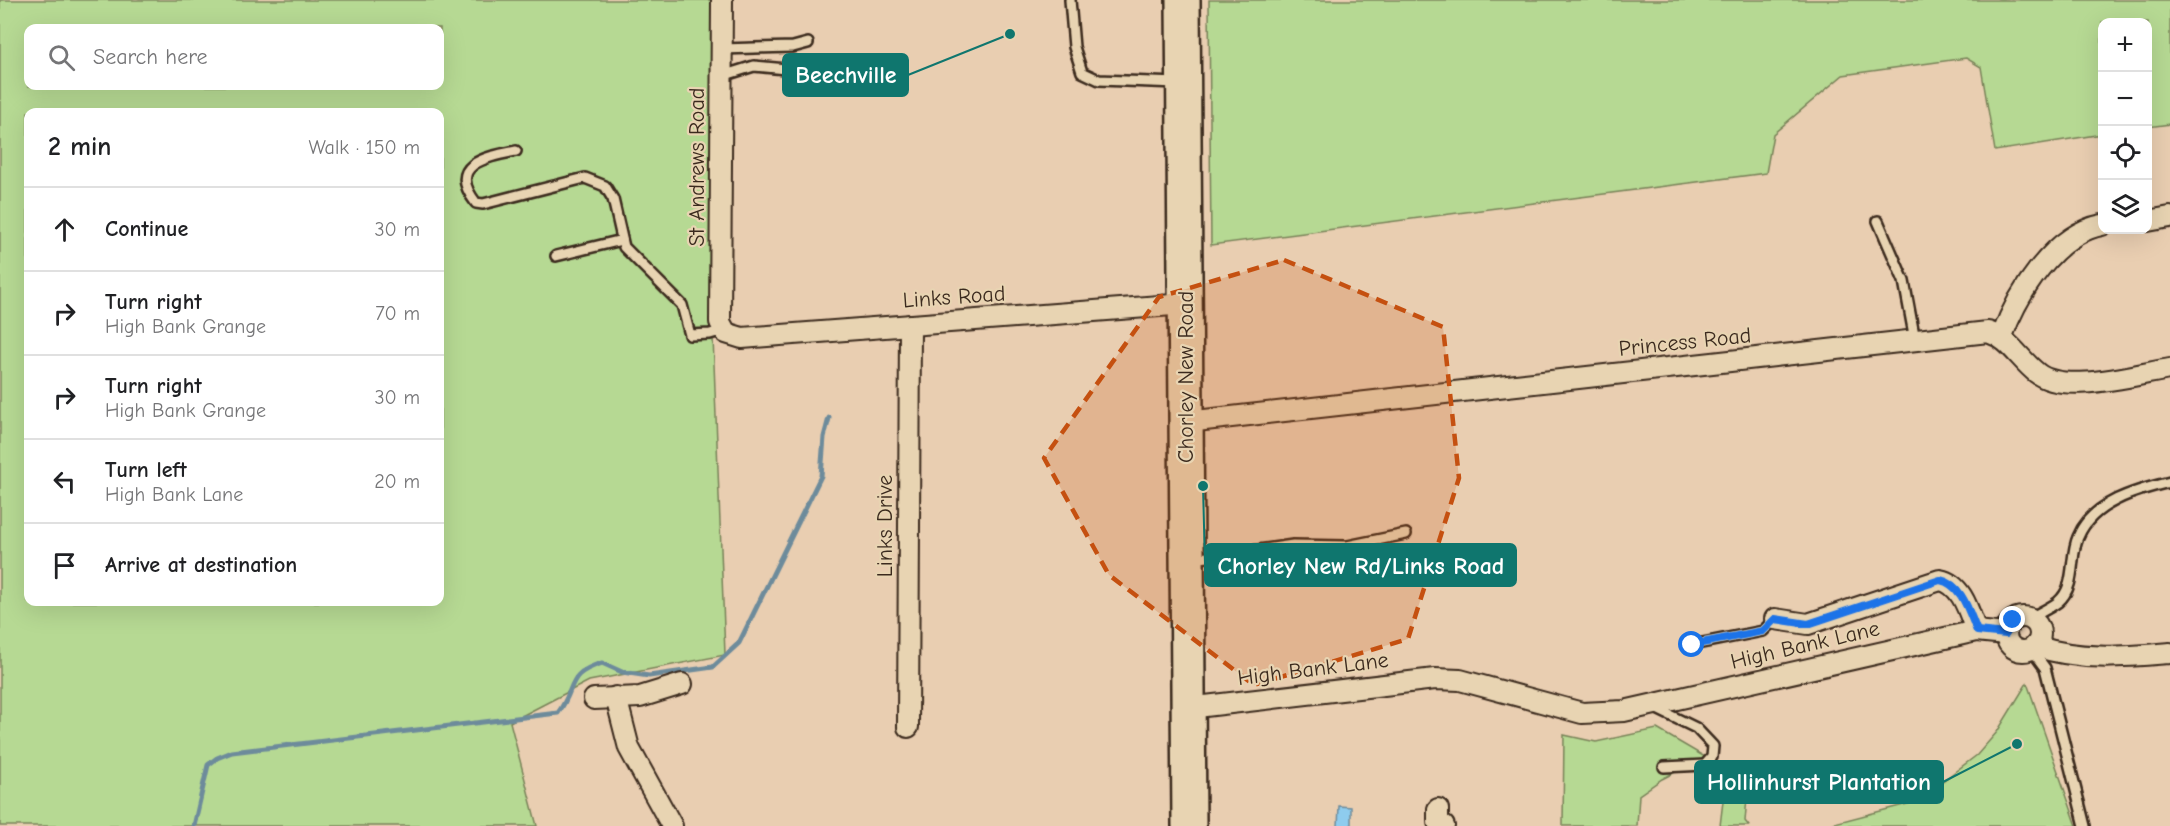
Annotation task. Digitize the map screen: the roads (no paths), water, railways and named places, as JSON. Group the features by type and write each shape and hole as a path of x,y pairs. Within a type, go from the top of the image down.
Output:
{"highway":[{"name":"Chorley New Road","path":"1183,0 1189,826"}],"street":[{"name":"St Andrews Road","path":"722,0 720,322 725,332"},
{"path":"2152,220 2170,217"},
{"path":"2098,226 2078,232 2062,243 2011,313 2002,336 2038,375 2052,382 2080,383 2170,369"},
{"name":"Links Road","path":"725,332 742,338 1186,304"},
{"name":"Links Drive","path":"908,727 910,325"},
{"name":"Princess Road","path":"1187,422 1988,332 2002,336"},
{"path":"1775,619 1808,624 1940,580 1953,585 1977,631"},
{"path":"2006,634 2013,620 2030,618 2040,630 2033,648"},
{"name":"High Bank Lane","path":"1188,708 1434,679 1460,681 1582,713 1624,711 1977,631 2006,634 2014,649 2033,648 2065,656 2116,658 2170,653"},
{"path":"594,699 640,697 682,684"},
{"path":"616,697 629,748 672,826"}],"lane":[{"path":"1070,0 1074,47 1082,72 1099,80 1184,83"},
{"path":"722,49 793,47 808,43"},
{"path":"722,76 754,66 839,74"},
{"path":"516,151 474,162 466,172 467,192 476,203 483,204 585,178 605,186 613,199 627,253 682,305 690,335 725,332"},
{"path":"1878,221 1904,280 1915,340"},
{"path":"556,256 622,240"},
{"path":"2030,618 2059,601 2070,585 2078,536 2101,508 2125,495 2170,482"},
{"path":"1188,560 1293,545 1347,546 1406,534"},
{"path":"1692,645 1763,631 1775,619"},
{"path":"2033,648 2045,668 2085,826"},
{"path":"1650,705 1696,728 1713,746 1714,752 1707,764 1664,767"}],"water":[{"path":"1339,806 1351,807 1351,826 1338,826"}],"waterway":[{"path":"194,826 208,765 217,758 232,752 558,713 577,677 590,667 602,663 622,672 649,676 713,667 739,643 821,476 824,437 829,418"}],"place":[{"name":"Beechville","path":"1010,34"},
{"name":"Chorley New Rd/Links Road","path":"1203,486"},
{"name":"Hollinhurst Plantation","path":"2017,744"}]}
